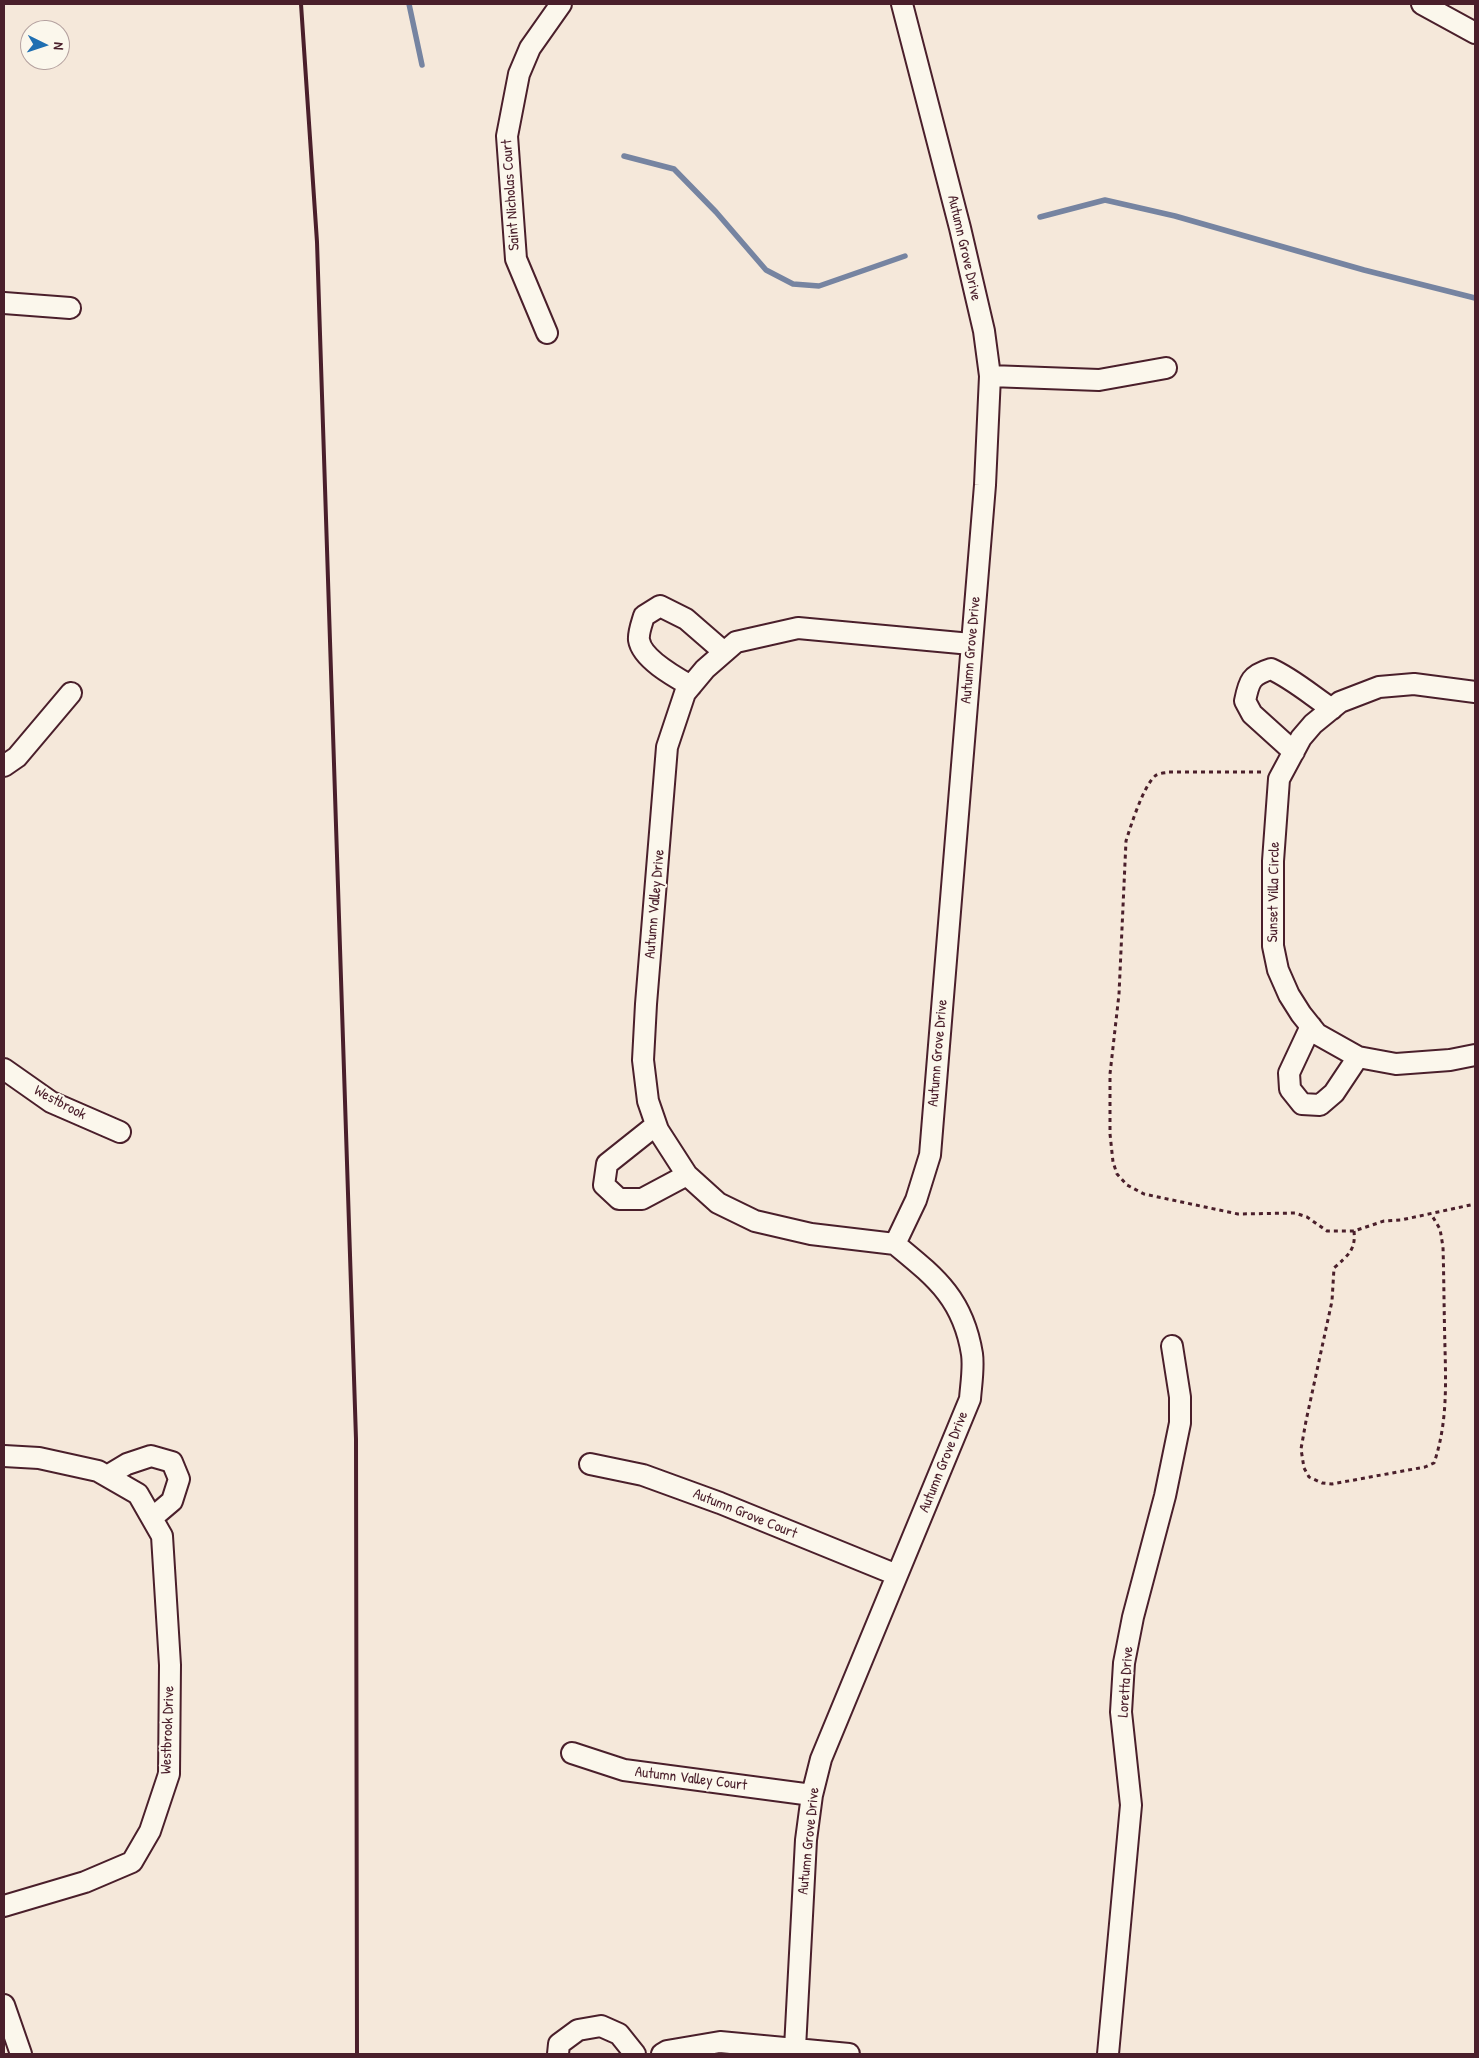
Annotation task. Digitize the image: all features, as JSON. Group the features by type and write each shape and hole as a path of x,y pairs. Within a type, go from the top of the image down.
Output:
{"street":[{"name":"Saint Nicholas Court","path":"547,333 516,259 507,136 518,74 530,48 560,4"},
{"name":"Autumn Grove Drive","path":"795,2048 806,1840 812,1795 821,1759 970,1400 972,1355 962,1319 951,1296 933,1276 895,1244 916,1200 930,1155 985,485 990,376 984,331 960,228 902,4"},
{"path":"1422,4 1475,34"},
{"path":"4,303 70,308"},
{"path":"990,376 1099,380 1166,368"},
{"path":"691,686 674,677 646,655 638,639 644,616 660,606 686,619 724,652"},
{"name":"Autumn Valley Drive","path":"895,1244 811,1234 756,1221 718,1203 686,1176 669,1151 656,1125 648,1101 643,1060 667,747 686,693 705,670 736,642 798,628 971,644"},
{"path":"1294,752 1252,714 1244,701 1249,683 1258,673 1271,669 1289,678 1332,709"},
{"name":"Sunset Villa Circle","path":"1475,692 1414,684 1379,687 1340,702 1313,724 1301,738 1279,778 1273,861 1273,946 1278,970 1289,995 1317,1034 1358,1057 1396,1064 1450,1060 1475,1055"},
{"path":"4,766 17,757 71,693"},
{"path":"1311,1026 1289,1073 1290,1089 1302,1104 1320,1105 1334,1093 1358,1057"},
{"name":"Westbrook","path":"4,1069 51,1102 120,1132"},
{"path":"656,1125 607,1164 604,1186 619,1199 642,1199 686,1176"},
{"name":"Loretta Drive","path":"1108,2054 1131,1805 1121,1712 1124,1663 1135,1609 1165,1496 1180,1423 1180,1397 1172,1346"},
{"name":"Westbrook Drive","path":"4,1456 39,1458 98,1471 138,1494 162,1536 170,1665 169,1774 150,1831 132,1862 85,1882 4,1906"},
{"path":"108,1476 127,1464 151,1456 172,1462 179,1479 172,1501 152,1518"},
{"name":"Autumn Grove Court","path":"590,1464 644,1475 720,1503 897,1575"},
{"name":"Autumn Valley Court","path":"572,1753 624,1770 812,1795"},
{"path":"4,2005 21,2054"},
{"path":"558,2054 560,2044 578,2030 601,2026 619,2034 636,2054"},
{"path":"662,2054 667,2051 720,2042 849,2054"}],"path":[{"path":"1282,773 1169,772 1156,775 1149,783 1145,792 1126,841 1118,1004 1110,1074 1110,1134 1113,1162 1117,1174 1127,1185 1144,1194 1238,1214 1296,1214 1307,1217 1327,1231 1354,1231 1384,1221 1401,1220 1475,1204"},
{"path":"1354,1231 1355,1242 1353,1249 1334,1268 1332,1302 1301,1449 1304,1468 1309,1477 1322,1483 1332,1484 1425,1467 1434,1463 1446,1415 1446,1386 1443,1247 1440,1230 1431,1214"}],"waterway":[{"path":"409,4 422,65"},
{"path":"624,156 674,169 716,212 766,270 793,284 819,286 905,256"},
{"path":"1040,217 1105,200 1175,216 1364,270 1475,298"}],"railway":[{"path":"301,4 317,242 356,1439 357,2054"}]}
